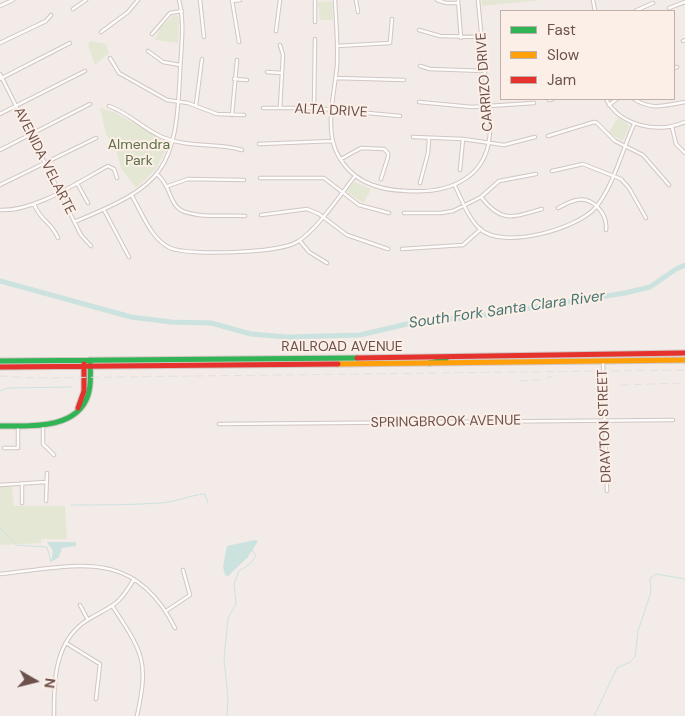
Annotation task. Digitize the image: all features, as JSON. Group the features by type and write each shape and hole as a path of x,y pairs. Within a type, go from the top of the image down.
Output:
{"main road":[{"name":"RAILROAD AVENUE","path":"0,361 685,353"},
{"path":"428,364 434,360 451,360 456,357"},
{"path":"0,426 43,425 62,421 78,408 84,391 87,360"},
{"name":"RAILROAD AVENUE","path":"0,367 685,360"}],"street":[{"path":"0,6 13,0"},
{"path":"73,9 86,0"},
{"path":"101,32 128,12 138,0"},
{"path":"74,222 132,196 157,174 169,154 174,141 179,101 182,11 179,0"},
{"path":"200,0 204,37"},
{"path":"239,42 232,1 240,0"},
{"path":"276,31 280,0"},
{"path":"315,0 315,22"},
{"path":"132,196 153,234 169,247 189,252 278,250 300,241 355,176 341,158 333,141 337,46 335,0"},
{"path":"356,0 358,12"},
{"path":"437,0 446,3 458,2 461,38"},
{"name":"CARRIZO DRIVE","path":"355,176 379,188 431,192 455,186 472,173 480,163 488,143 488,106 478,0"},
{"path":"669,8 685,2"},
{"path":"637,10 652,3"},
{"path":"152,34 170,13 182,11"},
{"path":"0,43 46,20 51,15"},
{"path":"337,46 390,43 392,19"},
{"path":"419,30 440,36 482,37"},
{"path":"314,108 315,39"},
{"path":"1,77 70,43"},
{"path":"280,46 283,55 280,109"},
{"path":"148,51 164,62 180,64"},
{"path":"110,58 115,68 125,77 167,100 196,105 217,114 244,115"},
{"path":"196,105 202,59"},
{"path":"232,115 237,60"},
{"path":"420,66 485,71"},
{"path":"0,114 85,71"},
{"path":"267,72 282,74"},
{"name":"AVENIDA VELARTE","path":"1,77 74,222 81,235 91,246"},
{"path":"336,78 404,80"},
{"path":"234,79 247,80"},
{"path":"607,100 610,105 634,124 663,128 685,122"},
{"path":"610,105 616,100"},
{"path":"636,100 652,107 685,102"},
{"path":"419,102 456,106 534,103"},
{"path":"0,150 90,104"},
{"path":"109,106 119,110 161,136 174,141 197,146 242,150"},
{"name":"ALTA DRIVE","path":"263,108 314,108 400,116"},
{"path":"548,136 594,122 610,136 643,155 662,180 669,185"},
{"path":"455,186 464,205 481,230 497,237 508,238 556,230 577,223 597,207 634,124"},
{"path":"672,127 676,144 685,153"},
{"path":"413,137 463,139 512,144 535,137"},
{"path":"0,185 96,138"},
{"path":"420,183 428,154 428,139"},
{"path":"460,170 463,139"},
{"path":"259,144 333,141"},
{"path":"341,158 361,148 384,149 388,156 382,179"},
{"path":"552,171 582,164 612,175 629,188 646,218"},
{"path":"0,210 16,209 34,204 108,166 112,166 116,178"},
{"path":"157,174 168,186 175,205 184,212 245,216"},
{"path":"404,213 441,214 453,211 481,197 499,182 536,174"},
{"path":"260,178 318,176 329,180 359,204 389,213"},
{"path":"168,186 188,178 236,182 244,180"},
{"path":"77,182 88,203"},
{"path":"481,197 494,211 508,217 542,209"},
{"path":"558,208 578,199 590,202 604,214 607,222 606,230"},
{"path":"34,204 41,220 50,224 58,238"},
{"path":"261,215 307,209 347,235 388,249"},
{"path":"104,210 128,257"},
{"path":"402,249 463,245 481,230"},
{"path":"300,241 309,252 327,262"},
{"name":"DRAYTON STREET","path":"603,361 603,419 607,491"},
{"name":"SPRINGBROOK AVENUE","path":"219,424 603,419 673,420"},
{"path":"43,425 43,444 54,455"},
{"path":"4,448 18,448 18,426"},
{"path":"46,501 47,474"},
{"path":"0,485 46,482"},
{"path":"22,483 22,503"},
{"path":"0,574 90,565 118,571 134,579 154,594 175,628"},
{"path":"166,611 190,595 183,570"},
{"path":"54,716 54,686 57,663 66,643 72,633 88,620 113,607 123,597 134,579"},
{"path":"80,605 88,620"},
{"path":"113,607 136,642 143,662 144,683 136,716"},
{"path":"66,643 100,664 96,699"}],"green space":[{"path":"482,0 541,0 482,6"},
{"path":"332,1 333,20 320,20 318,2"},
{"path":"174,15 178,16 179,19 178,43 155,40 160,28"},
{"path":"90,41 106,44 109,53 95,65 88,45"},
{"name":"Almendra Park","path":"100,108 114,112 169,144 155,170 136,188 121,168 116,150 106,134"},
{"path":"618,117 629,126 624,139 621,140 609,132"},
{"path":"355,182 371,189 364,203 348,193 348,189"},
{"path":"12,486 14,506 65,506 67,539 41,539 41,543 0,545 0,487"}],"water":[{"path":"258,541 248,557 228,576 225,575 223,567 227,546"},
{"path":"47,542 76,542 76,546 62,548 59,557 51,562 53,551"}],"waterway":[{"name":"South Fork Santa Clara River","path":"0,281 131,317 171,322 211,323 251,334 287,337 360,335 424,320 467,318 625,293 650,287 685,265"},
{"path":"0,391 7,388 71,387"},
{"path":"71,505 160,503 205,494 208,503"},
{"path":"0,528 16,545 47,547 51,562"},
{"path":"227,716 228,698 224,659 228,618 236,604 234,584 239,571 250,564 256,556 252,550"},
{"path":"594,716 617,668 630,662 635,657 638,631 651,592 650,578 656,574 685,579"}],"railway":[{"path":"0,376 36,378 685,370"},
{"path":"520,381 538,380 557,375"},
{"path":"621,385 685,383"}],"traffic: fast":[{"path":"0,361 357,358"},
{"path":"0,426 51,424 74,415 88,395 90,360"},
{"path":"429,363 446,360"}],"traffic: slow":[{"path":"338,364 685,360"}],"traffic: jam":[{"path":"357,358 685,353"},
{"path":"78,408 84,391 84,364"},
{"path":"0,367 338,364"}]}
